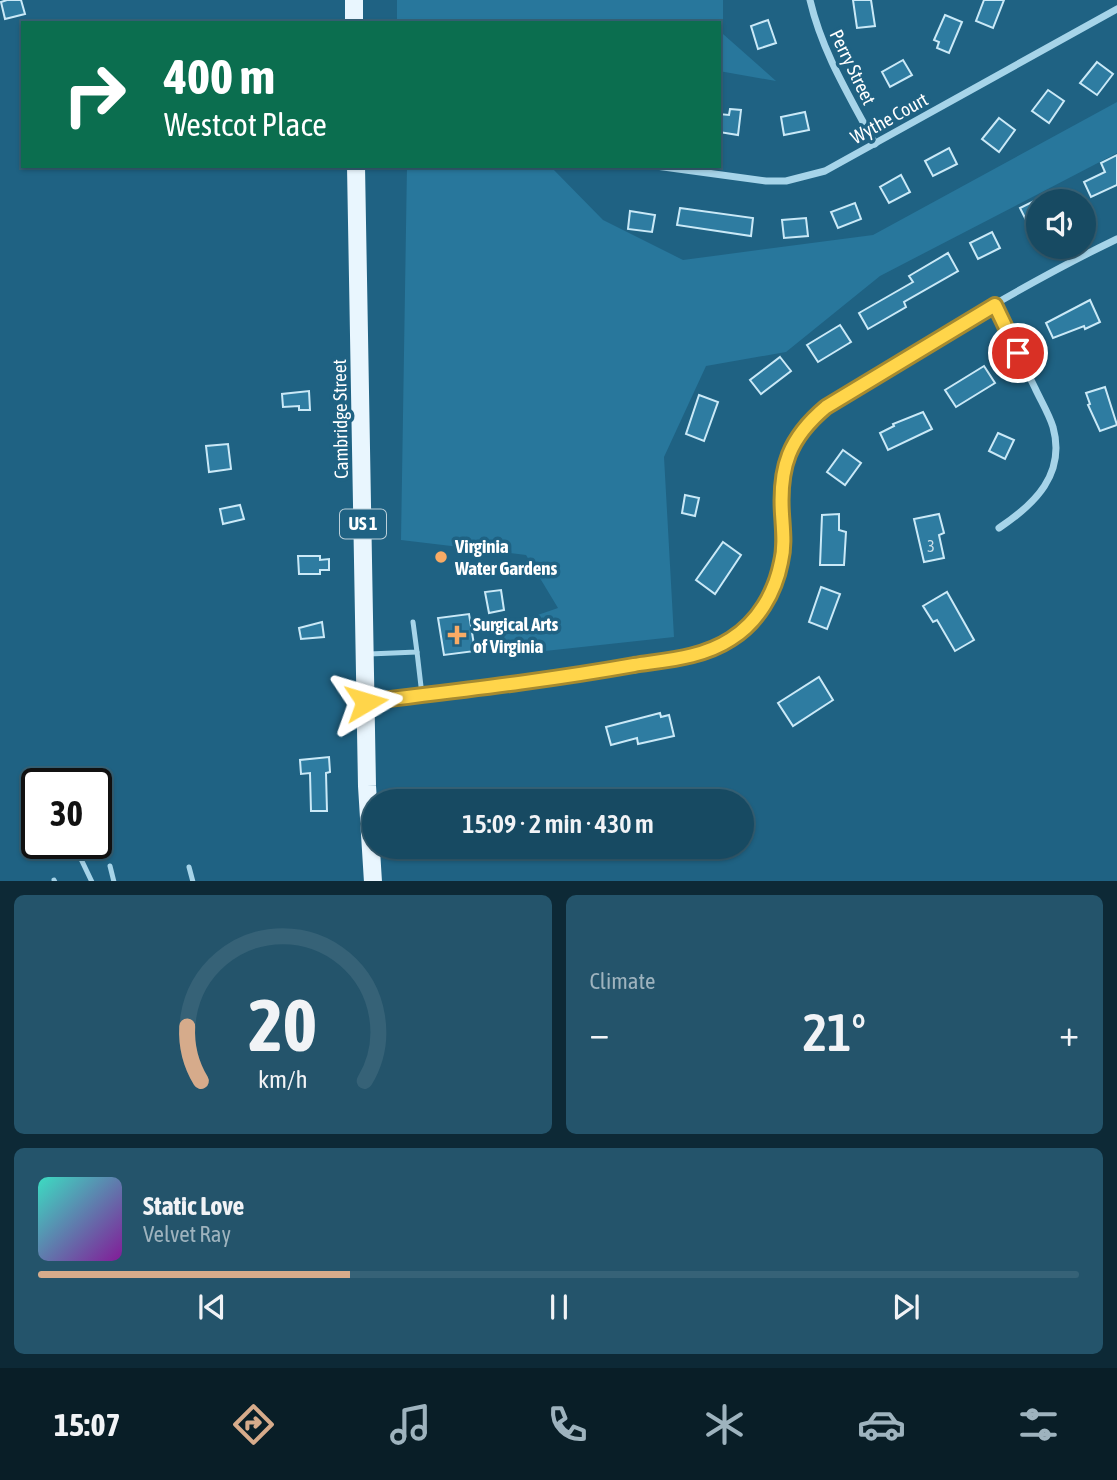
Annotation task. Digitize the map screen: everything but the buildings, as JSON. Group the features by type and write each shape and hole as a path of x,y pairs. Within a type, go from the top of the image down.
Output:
{"main road":[{"path":"354,0 354,21"},
{"name":"Cambridge Street","path":"356,168 367,786 373,881"}],"street":[{"name":"Perry Street","path":"810,0 826,54 875,144"},
{"name":"Wythe Court","path":"671,168 766,181 786,181 825,171 1117,9"},
{"path":"366,702 599,671 695,655 731,639 759,613 770,597 779,575 783,548 780,487 790,451 799,434 826,407 995,305 1117,239"},
{"path":"995,305 1052,425 1056,456 1045,489 1019,515 999,528"}],"lane":[{"path":"414,622 422,695"},
{"path":"366,654 417,652"},
{"path":"81,859 92,881"},
{"path":"110,866 114,881"},
{"path":"189,867 193,881"}],"shaded area":[{"path":"397,0 723,0 723,34 776,81 721,71 721,21 397,21"},
{"path":"1117,102 1117,153 1048,189 1026,189 1026,200 880,276 786,352 706,366 664,457 674,637 507,655 500,628 558,608 526,555 401,540 407,168 552,168 603,220 683,260 873,235"}],"place":[{"name":"Virginia Water Gardens","path":"441,557"},
{"name":"Surgical Arts of Virginia","path":"457,635"}],"route":[{"path":"366,702 599,671 695,655 713,649 746,627 770,597 783,556 780,487 784,469 799,434 811,419 902,359 995,305 1018,353"}]}
